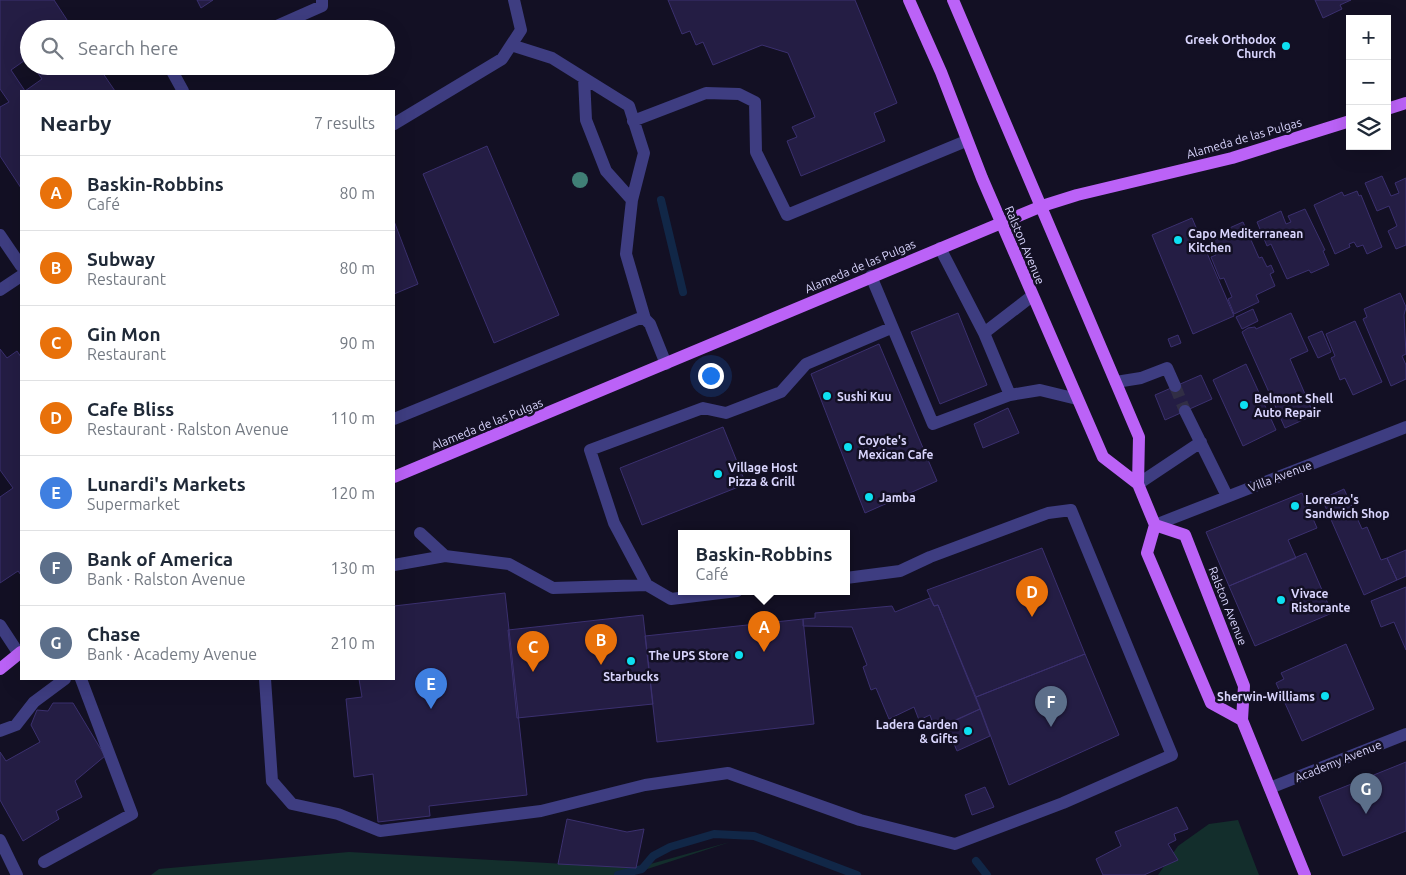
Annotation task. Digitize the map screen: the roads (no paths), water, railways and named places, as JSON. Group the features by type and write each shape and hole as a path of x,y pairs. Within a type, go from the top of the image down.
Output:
{"main road":[{"name":"Ralston Avenue","path":"909,0 941,72 966,140 1032,296 1103,457 1138,484"},
{"name":"Ralston Avenue","path":"953,0 1139,436 1138,484 1155,525 1185,535 1244,686 1242,720 1305,875"},
{"path":"1391,108 1406,103"},
{"name":"Alameda de las Pulgas","path":"395,477 666,364 870,276 1042,206 1077,195 1232,158 1346,122"},
{"path":"1155,525 1147,554 1211,703 1242,720"},
{"path":"0,669 20,653"}],"street":[{"path":"290,20 322,6 322,0"},
{"path":"395,123 502,59 521,30 514,0"},
{"path":"511,45 552,58 629,106 644,153 632,200 626,254 645,319 650,324 666,364"},
{"path":"174,75 182,90"},
{"path":"584,78 586,120 589,128 606,170 632,200"},
{"path":"633,121 706,92 739,94 755,102 756,152 787,215 966,140"},
{"path":"0,235 20,265"},
{"path":"940,248 984,333 1010,395"},
{"path":"870,276 933,424 1010,395 1040,390 1078,399"},
{"path":"0,290 20,277"},
{"path":"984,333 1032,296"},
{"path":"395,419 638,319 645,319"},
{"path":"704,595 671,599 647,585 614,523 590,450 703,408 726,412 781,392 806,364 891,328"},
{"path":"1116,382 1141,378 1168,368 1175,386"},
{"path":"1185,411 1227,496"},
{"name":"Villa Avenue","path":"1155,525 1406,427"},
{"path":"1138,484 1201,442"},
{"path":"265,680 272,780 292,804 338,814 380,831 541,811 645,786 728,773 860,820 955,844 1063,803 1172,754 1071,510 1048,513 930,557 900,571 850,577"},
{"path":"420,533 444,556"},
{"path":"395,565 444,556 509,564 552,588 647,585"},
{"path":"0,625 20,653"},
{"path":"0,732 16,724 34,702 64,680"},
{"path":"44,862 132,814 81,680"},
{"name":"Academy Avenue","path":"1270,788 1406,734"},
{"path":"0,840 17,875"}],"waterway":[{"path":"661,200 683,292"},
{"path":"618,875 642,869 653,856 670,847 714,834 754,836 857,875"},
{"path":"976,861 987,875"}],"tunnel":[{"path":"1175,386 1185,411"}],"place":[{"name":"Greek Orthodox Church","path":"1286,46"},
{"name":"Capo Mediterranean Kitchen","path":"1178,240"},
{"name":"Sushi Kuu","path":"827,396"},
{"name":"Belmont Shell Auto Repair","path":"1244,405"},
{"name":"Coyote's Mexican Cafe","path":"848,447"},
{"name":"Village Host Pizza & Grill","path":"718,474"},
{"name":"Jamba","path":"869,497"},
{"name":"Lorenzo's Sandwich Shop","path":"1295,506"},
{"name":"Vivace Ristorante","path":"1281,600"},
{"name":"Cafe Bliss","path":"1032,617"},
{"name":"Baskin-Robbins","path":"764,652"},
{"name":"The UPS Store","path":"739,655"},
{"name":"Starbucks","path":"631,661"},
{"name":"Subway","path":"601,665"},
{"name":"Gin Mon","path":"533,672"},
{"name":"Sherwin-Williams","path":"1325,696"},
{"name":"Lunardi's Markets","path":"431,709"},
{"name":"Bank of America","path":"1051,727"},
{"name":"Ladera Garden & Gifts","path":"968,731"},
{"name":"Chase","path":"1366,814"}]}
